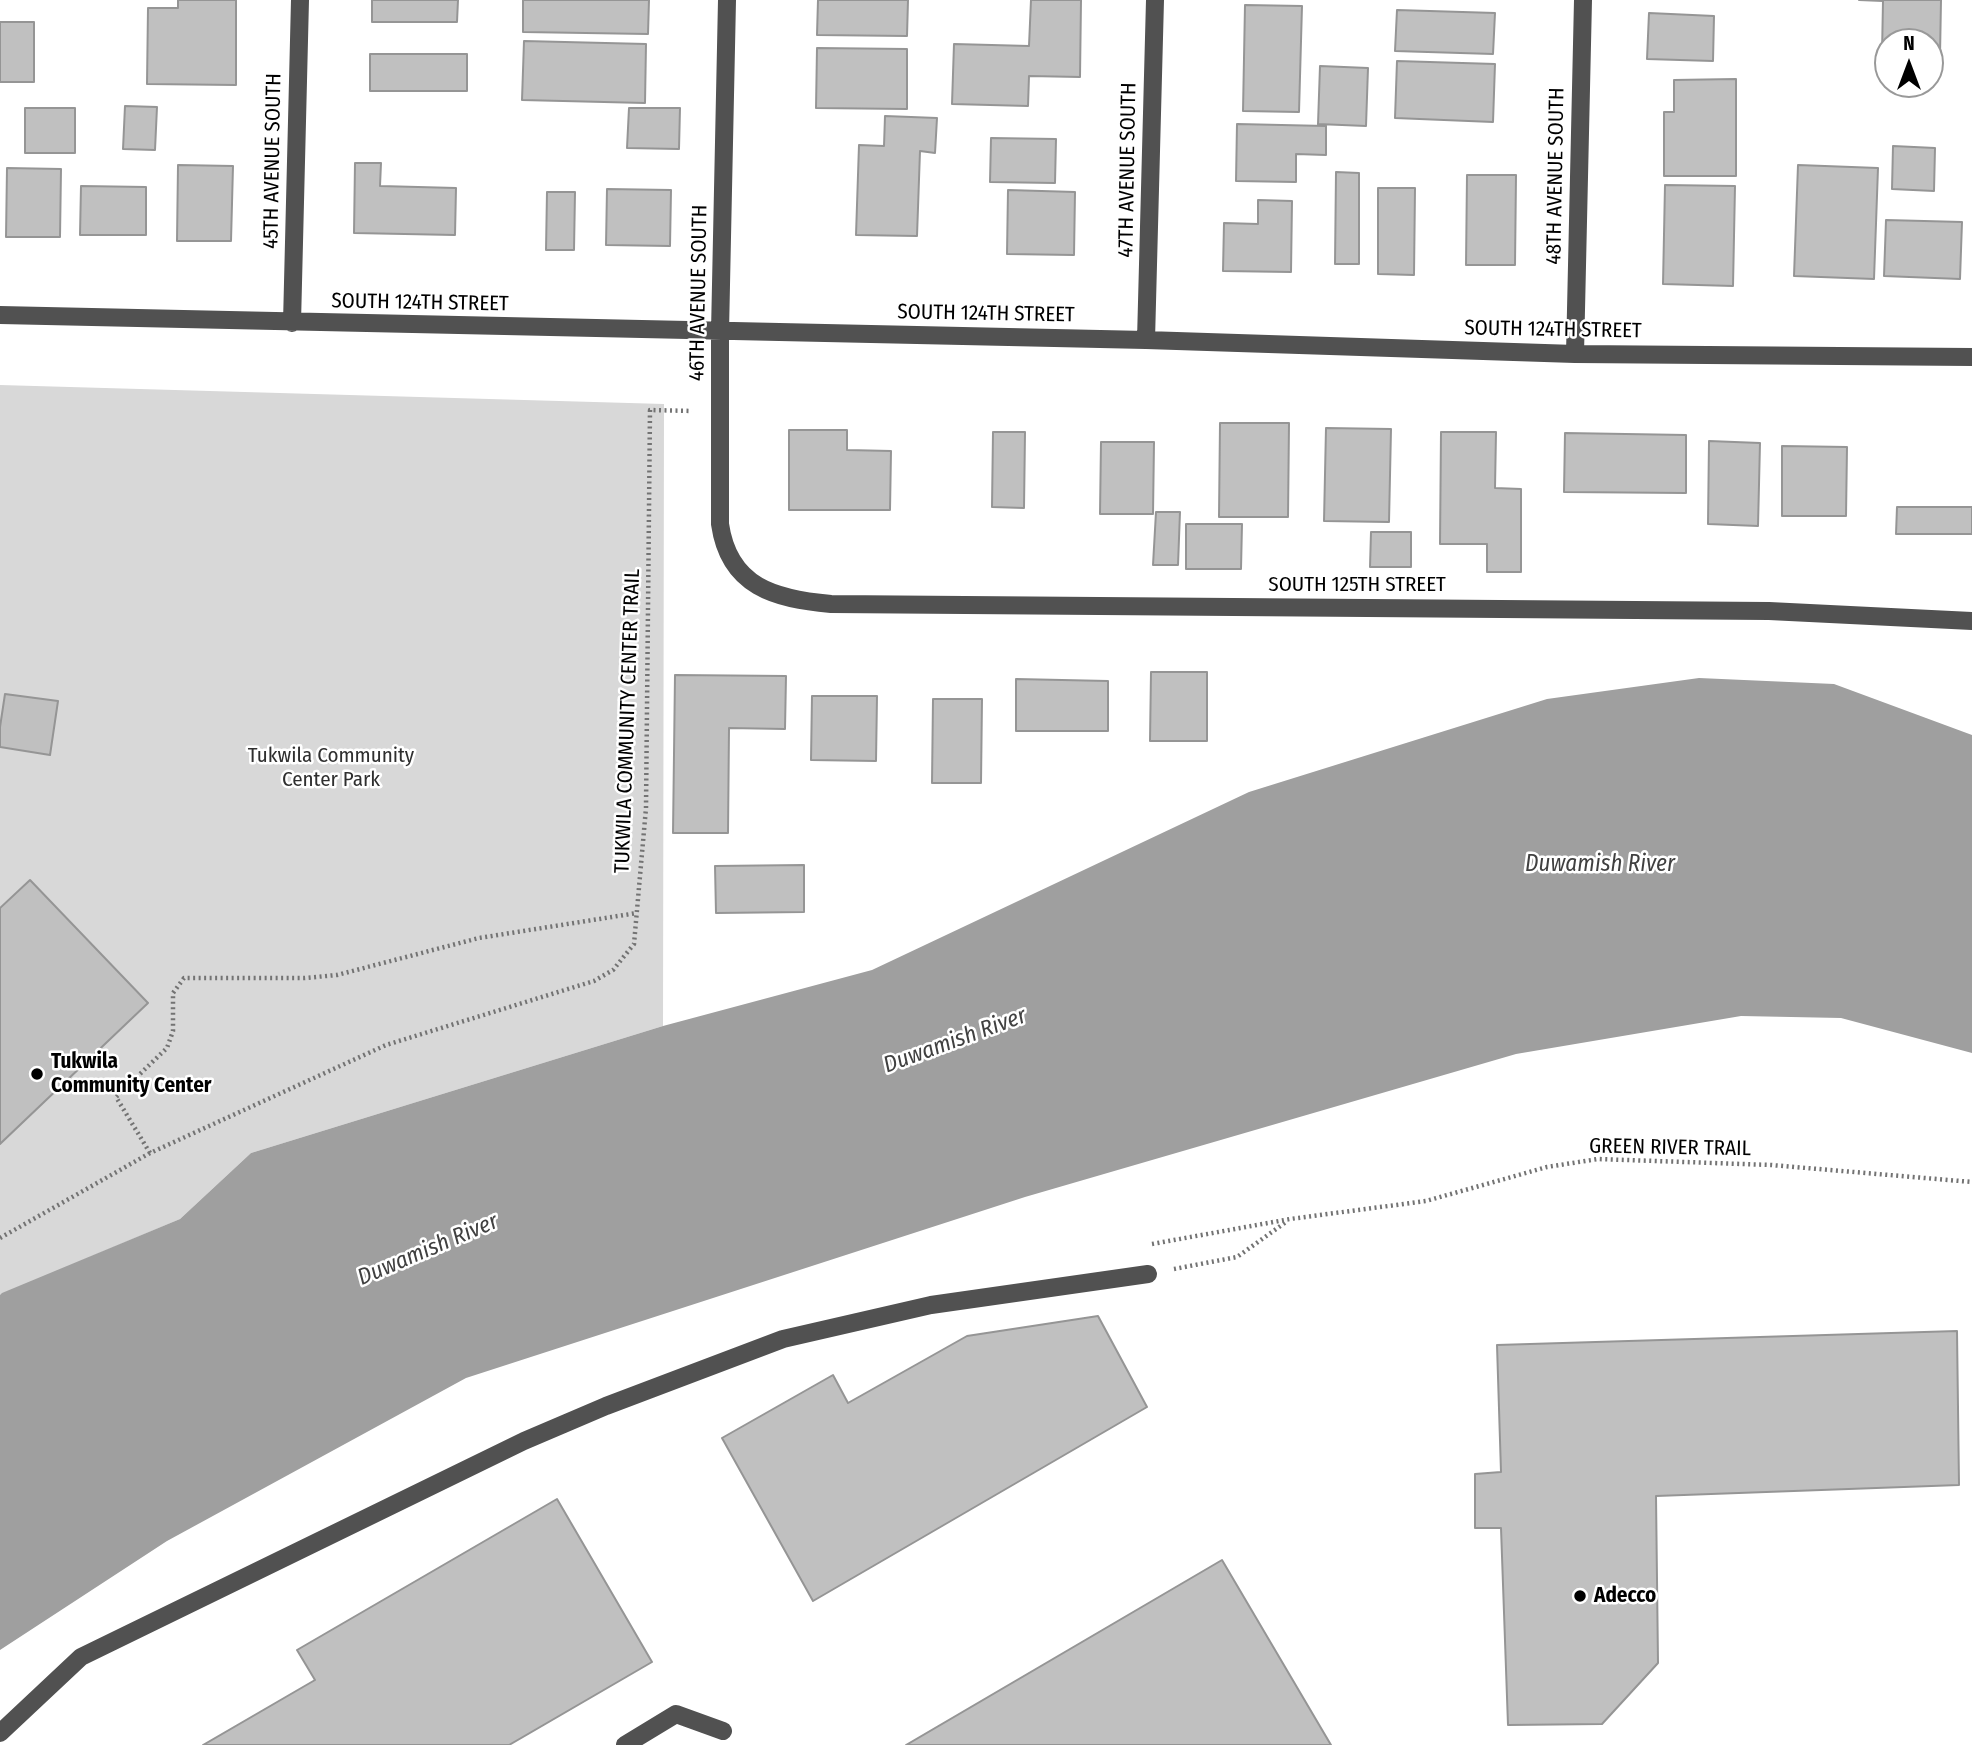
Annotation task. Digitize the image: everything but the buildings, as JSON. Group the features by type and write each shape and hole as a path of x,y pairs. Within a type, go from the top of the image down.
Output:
{"street":[{"name":"45TH AVENUE SOUTH","path":"292,323 300,0"},
{"name":"46TH AVENUE SOUTH","path":"727,0 720,332 720,524 723,543 730,560 746,579"},
{"name":"47TH AVENUE SOUTH","path":"1146,340 1155,0"},
{"name":"48TH AVENUE SOUTH","path":"1575,354 1583,0"},
{"name":"SOUTH 124TH STREET","path":"0,316 1146,340 1575,354 1972,358"},
{"name":"SOUTH 125TH STREET","path":"746,579 779,595 799,601 831,604 1769,611 1972,621"},
{"path":"0,1733 81,1657 524,1441 606,1406 783,1339 931,1305 1148,1274"},
{"path":"625,1745 676,1714 723,1731"}],"path":[{"name":"TUKWILA COMMUNITY CENTER TRAIL","path":"0,1238 150,1153 386,1045 594,981 613,970 634,944 646,808 650,410 720,411"},
{"path":"150,1153 116,1097 167,1048 173,1031 173,993 184,978 305,978 337,975 479,938 637,913"},
{"name":"GREEN RIVER TRAIL","path":"1148,1274 1237,1257 1290,1219 1426,1200 1547,1167 1598,1159 1771,1166 1972,1182"}],"green space":[{"name":"Tukwila Community Center Park","path":"0,385 664,404 663,1026 251,1153 180,1219 0,1295"}],"water":[{"name":"Duwamish River","path":"1699,678 1834,684 1972,735 1972,1053 1841,1018 1741,1016 1516,1054 1025,1197 466,1378 167,1541 0,1650 2,1293 180,1219 251,1153 663,1026 872,970 1249,792 1547,699"}],"place":[{"name":"Tukwila Community Center","path":"37,1074"},
{"name":"Adecco","path":"1580,1596"}]}
